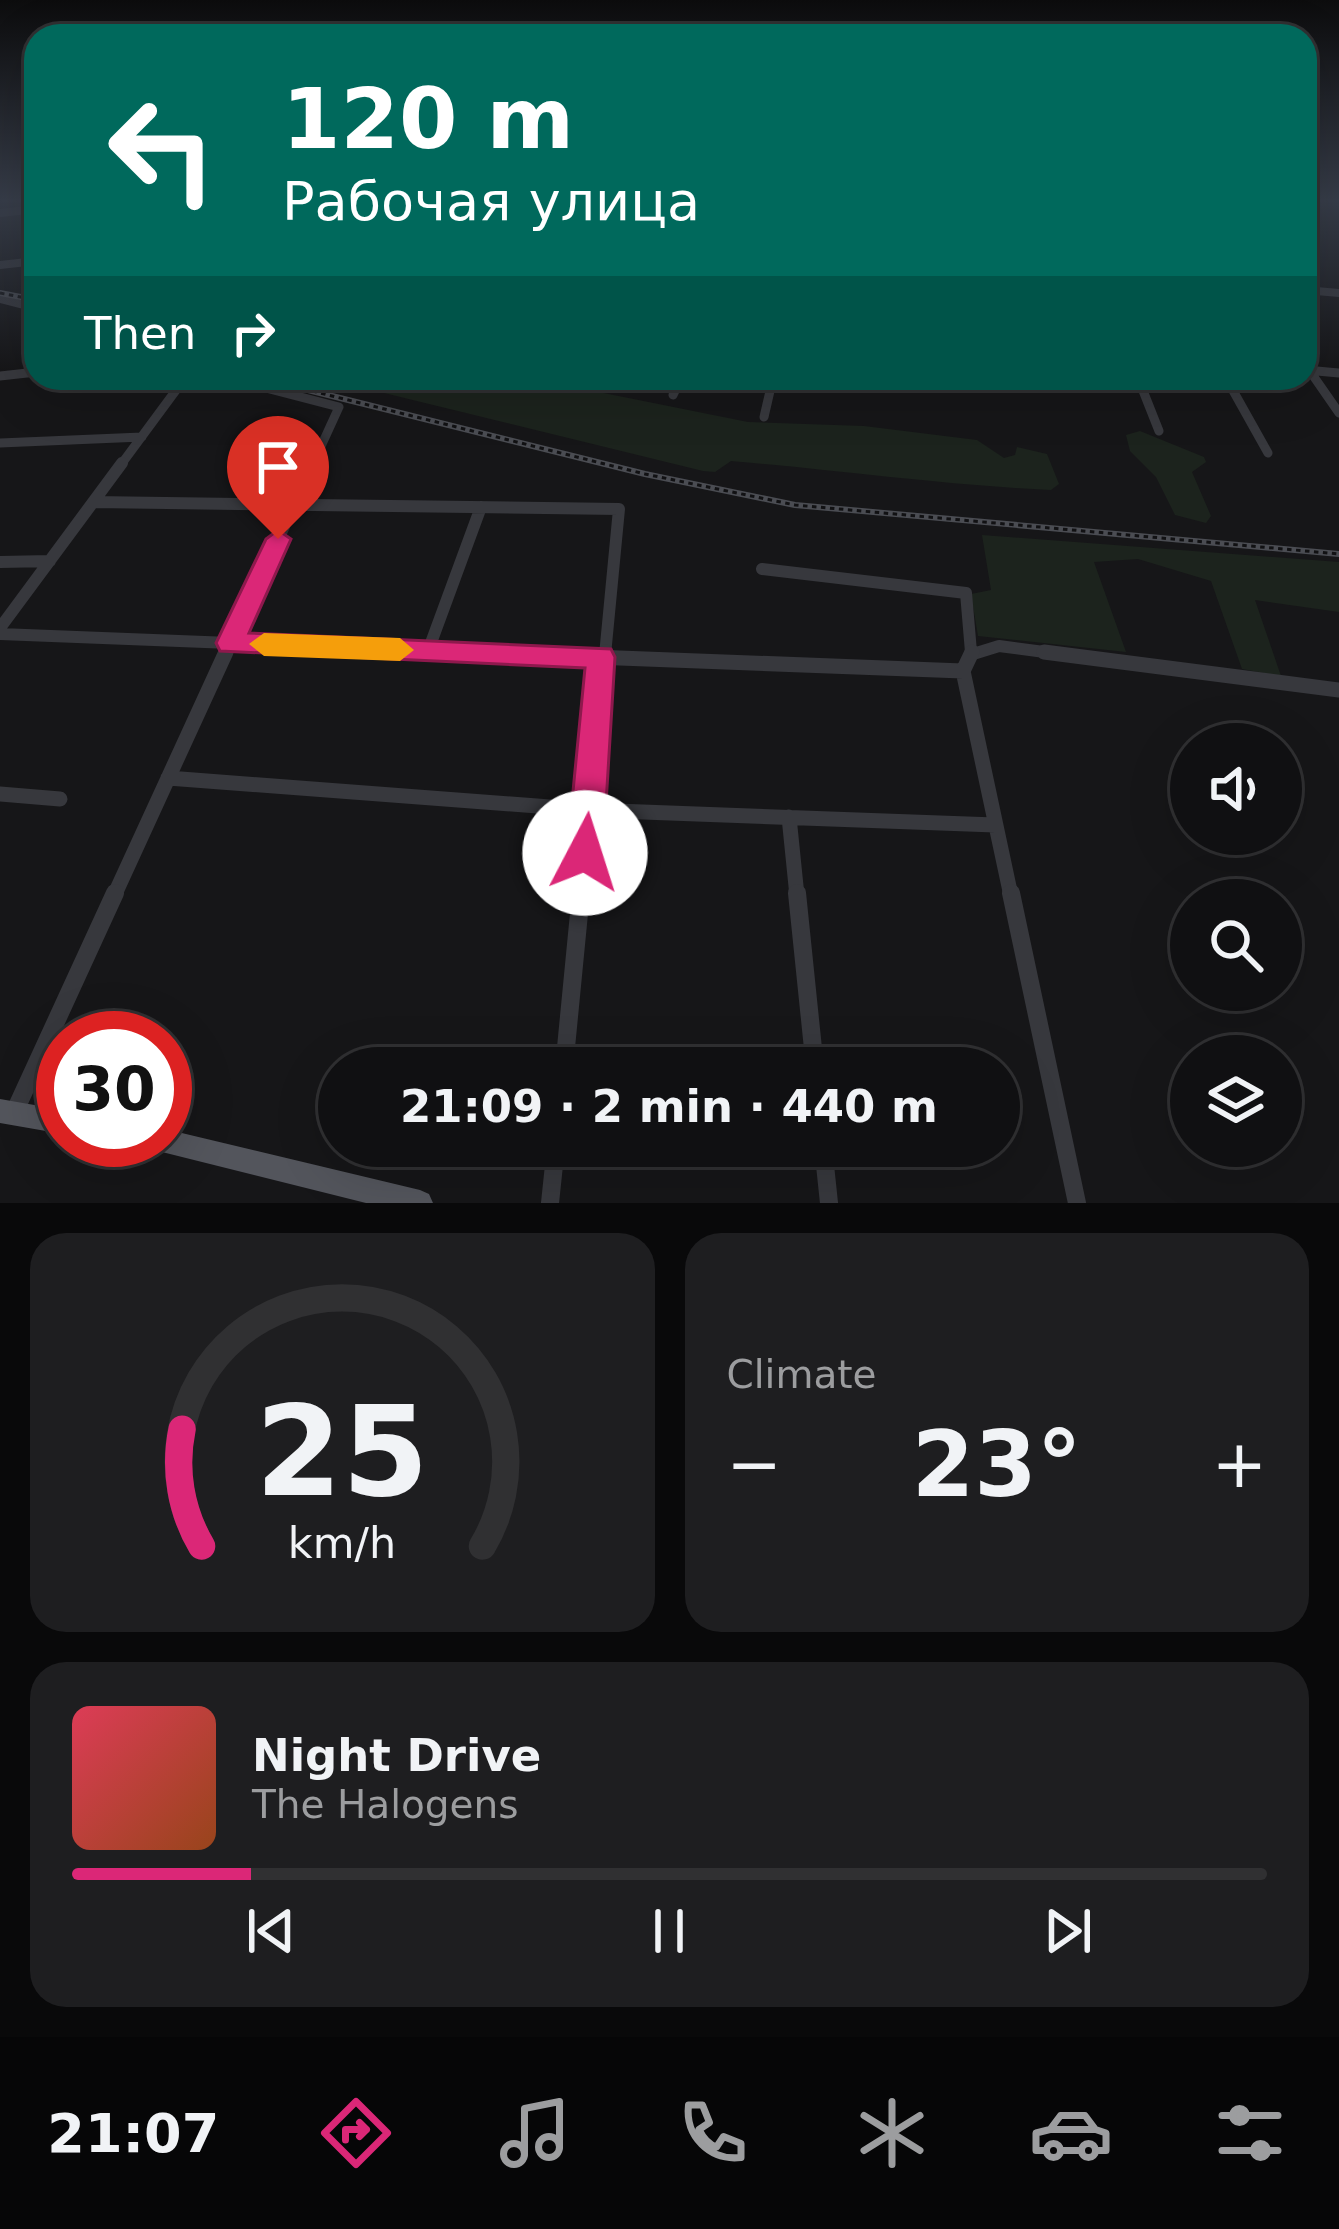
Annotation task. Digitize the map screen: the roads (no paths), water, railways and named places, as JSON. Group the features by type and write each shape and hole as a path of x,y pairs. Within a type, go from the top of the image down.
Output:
{"main road":[{"path":"192,1148 420,1203"}],"street":[{"path":"1317,383 1339,413"},
{"path":"0,631 176,390"},
{"path":"7,1112 339,407 274,390"},
{"path":"673,395 675,390"},
{"path":"764,417 770,390"},
{"path":"1143,390 1160,431"},
{"path":"1233,390 1268,453"},
{"path":"0,443 142,437"},
{"path":"93,502 619,508 600,657 566,1047"},
{"path":"428,651 481,507"},
{"path":"0,562 50,561"},
{"path":"762,569 966,593 971,652 963,671 1077,1203"},
{"path":"0,631 963,671"},
{"path":"971,652 999,646 1040,649 1339,690"},
{"path":"168,778 590,810 995,825"},
{"path":"0,794 60,799"},
{"path":"789,818 813,1047"},
{"path":"550,1203 554,1167"},
{"path":"825,1167 829,1203"}],"railway":[{"path":"0,293 24,298"},
{"path":"308,390 645,474 795,505 1339,554"}]}
